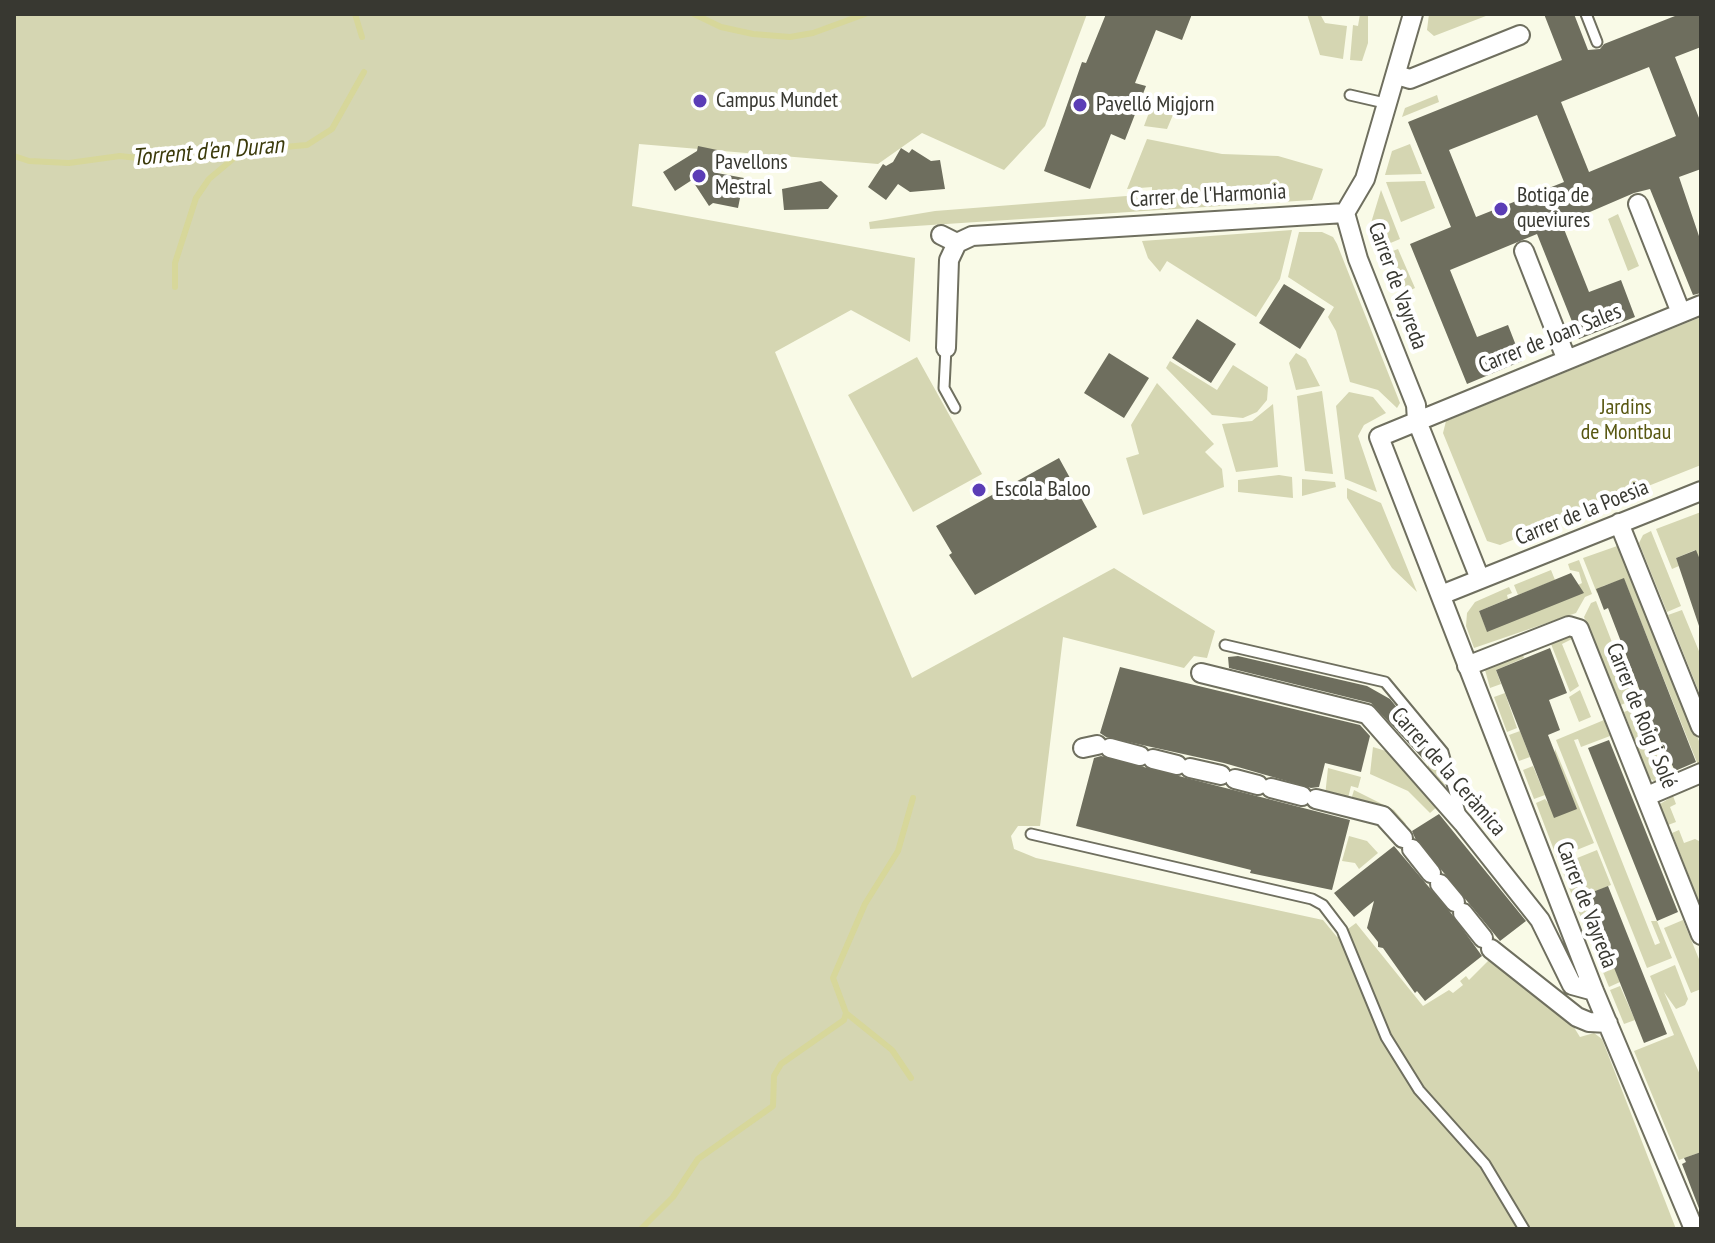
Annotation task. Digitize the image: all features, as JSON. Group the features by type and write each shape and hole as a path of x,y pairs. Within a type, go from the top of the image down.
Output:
{"street":[{"path":"1345,213 1365,179 1413,14"},
{"path":"1397,75 1410,79 1520,35"},
{"path":"1638,204 1681,313"},
{"name":"Carrer de l'Harmonia","path":"946,348 949,239 1345,213"},
{"name":"Carrer de Vayreda","path":"1345,213 1358,259 1416,405 1417,421 1480,579"},
{"path":"1524,251 1566,358"},
{"name":"Carrer de Joan Sales","path":"1417,421 1701,305"},
{"name":"Carrer de Vayreda","path":"1417,421 1379,437 1594,991 1694,1229"},
{"name":"Carrer de la Poesia","path":"1480,579 1701,491"},
{"path":"1619,523 1701,727"},
{"path":"1441,595 1480,579"},
{"name":"Carrer de Roig i Solé","path":"1467,666 1576,626 1701,935"},
{"name":"Carrer de la Ceràmica","path":"1201,673 1367,714 1463,823 1540,920 1572,985 1594,991"},
{"path":"1097,747 1383,816 1487,943 1577,1017 1589,1022 1608,1023"},
{"path":"1647,796 1701,773"}],"lane":[{"path":"1586,14 1597,42"},
{"path":"1350,95 1389,104"},
{"path":"946,348 944,388 955,408"},
{"path":"1225,645 1385,682 1443,752 1463,823"},
{"path":"1031,834 1312,899 1323,905 1342,930 1386,1037 1419,1090 1493,1176 1524,1229"}],"green space":[{"path":"14,14 1087,14 1045,126 1004,170 922,133 878,164 639,144 632,206 915,258 910,342 851,310 775,352 912,678 1114,568 1215,631 1207,658 1194,656 1184,668 1063,637 1040,826 1018,826 1011,836 1014,849 1036,858 1323,920 1337,937 1356,923 1423,1006 1449,990 1453,993 1463,985 1460,981 1466,976 1469,980 1493,956 1579,1021 1575,1029 1580,1037 1594,1033 1602,1039 1676,1229 14,1229"},
{"path":"1307,14 1320,14 1325,23 1347,26 1343,59 1320,55"},
{"path":"1360,14 1368,14 1368,43 1362,61 1350,60 1353,25 1358,26"},
{"path":"1429,14 1491,14 1434,36 1427,30"},
{"path":"1437,95 1439,102 1402,117 1405,108"},
{"path":"1153,102 1175,110 1167,129 1144,126"},
{"path":"1147,139 1222,154 1278,156 1323,169 1312,200 870,229 869,222 935,211 1152,194 1152,187 1127,189"},
{"path":"1410,144 1422,174 1385,175 1392,151"},
{"path":"1425,181 1435,208 1401,222 1386,182"},
{"path":"1381,190 1400,239 1381,247 1371,223"},
{"path":"1618,214 1639,266 1628,271 1608,219"},
{"path":"1292,230 1280,279 1256,317 1167,261 1160,272 1148,258 1142,241"},
{"path":"1299,232 1322,232 1333,237 1337,244 1400,403 1397,408 1378,390 1350,382 1336,331 1328,317 1334,307 1288,277"},
{"path":"1398,249 1415,288 1402,294 1385,254"},
{"name":"Jardins de Montbau","path":"1701,317 1701,465 1500,545 1487,541 1443,433 1446,421"},
{"path":"1296,353 1306,359 1320,386 1296,390 1289,363"},
{"path":"917,357 982,474 913,512 848,395"},
{"path":"1170,361 1217,390 1233,365 1268,387 1267,400 1257,412 1243,418 1212,415 1166,368"},
{"path":"1157,383 1214,444 1205,452 1222,469 1224,487 1143,515 1126,458 1139,454 1131,425"},
{"path":"1322,391 1333,474 1305,471 1297,396"},
{"path":"1349,392 1373,397 1386,413 1364,425 1358,436 1377,492 1345,479 1336,406"},
{"path":"1273,404 1278,467 1236,472 1222,424 1252,421"},
{"path":"1279,475 1292,477 1293,498 1238,492 1238,480"},
{"path":"1302,479 1335,482 1336,487 1302,496"},
{"path":"1347,488 1381,503 1417,592 1392,568 1347,498"},
{"path":"1701,512 1701,563 1695,550 1676,558 1679,566 1672,569 1656,529"},
{"path":"1651,531 1681,606 1667,612 1639,543 1643,535"},
{"path":"1620,545 1701,746 1701,764 1698,765 1624,579 1603,586 1597,593 1583,558"},
{"path":"1579,560 1592,594 1585,597 1576,613 1474,648 1466,626 1467,613 1475,602 1509,587 1512,593 1507,595 1508,599 1479,611 1487,631 1582,583 1579,572 1570,570 1568,564"},
{"path":"1551,570 1555,580 1518,595 1514,585"},
{"path":"1596,601 1634,699 1621,705 1584,617 1591,603"},
{"path":"1682,610 1701,656 1701,697 1668,615"},
{"path":"1571,636 1572,639 1562,644 1579,686 1570,692 1551,644"},
{"path":"1523,655 1524,658 1496,670 1501,684 1490,688 1485,670"},
{"path":"1580,690 1591,717 1579,722 1569,697"},
{"path":"1505,693 1517,728 1507,732 1494,697"},
{"path":"1638,707 1666,779 1657,783 1649,778 1624,712"},
{"path":"1604,720 1610,736 1581,747 1578,739 1574,740 1655,945 1660,943 1651,921 1657,921 1672,958 1647,968 1556,740"},
{"path":"1520,731 1530,757 1519,761 1509,735"},
{"path":"1373,747 1389,752 1439,805 1430,813 1408,791 1370,774"},
{"path":"1555,749 1594,843 1557,858 1536,803 1545,799 1549,804"},
{"path":"1436,751 1442,762 1445,786 1427,768"},
{"path":"1533,766 1545,795 1534,799 1523,770"},
{"path":"1328,768 1361,777 1358,788 1351,786 1347,802 1325,796"},
{"path":"1354,790 1394,810 1406,824 1401,827 1350,803"},
{"path":"1673,796 1676,804 1670,807 1676,822 1668,825 1660,804"},
{"path":"1679,830 1684,843 1695,839 1701,842 1701,907 1672,833"},
{"path":"1349,836 1367,841 1378,853 1359,869 1355,863 1342,861"},
{"path":"1597,850 1611,885 1586,895 1592,916 1582,920 1560,865"},
{"path":"1595,919 1606,953 1597,957 1583,923"},
{"path":"1683,920 1701,964 1701,989 1691,993 1664,928"},
{"path":"1610,956 1620,982 1609,987 1598,960"},
{"path":"1675,965 1688,999 1685,1005 1676,1009 1664,992 1701,1077 1701,1152 1679,1160 1634,1051 1674,1035 1650,976"},
{"path":"1620,986 1635,1020 1624,1024 1610,990"}],"building":[{"name":"Pavelló Migjorn","path":"1106,14 1192,14 1182,40 1156,30 1135,83 1146,86 1125,140 1111,134 1090,189 1044,171 1082,62 1086,63"},
{"path":"1544,14 1574,14 1588,50 1600,49 1604,44 1680,14 1701,14 1701,47 1675,57 1701,123 1701,169 1679,177 1701,242 1701,293 1693,295 1650,189 1634,193 1562,224 1589,292 1621,280 1635,317 1579,339 1537,234 1450,270 1477,337 1508,325 1522,361 1467,384 1410,244 1451,227 1408,122 1562,60","holes":["1649,67 1676,136 1589,172 1561,102","1537,115 1564,182 1476,217 1449,150"]},
{"name":"Pavellons Mestral","path":"698,146 722,151 717,173 744,178 738,208 713,203 709,206 692,180 675,191 663,172 697,151"},
{"path":"901,148 909,153 912,149 931,161 940,160 945,189 910,192 898,184 886,200 868,187 883,164 886,166 893,162"},
{"name":"Pavellons Mestral","path":"821,181 838,196 828,209 784,210 782,189"},
{"path":"1284,284 1325,309 1300,349 1259,323"},
{"path":"1197,319 1236,344 1211,383 1172,358"},
{"path":"1109,353 1149,378 1124,418 1084,393"},
{"path":"1059,458 1097,527 975,595 949,555 952,553 936,526"},
{"path":"1696,550 1701,562 1699,626 1676,558"},
{"path":"1571,573 1584,593 1487,632 1479,611"},
{"path":"1624,578 1696,762 1675,771 1653,725 1608,608 1604,610 1596,589"},
{"path":"1550,648 1567,693 1549,700 1560,730 1548,735 1577,809 1554,818 1496,670"},
{"path":"1238,656 1367,686 1390,699 1434,753 1429,763 1371,703 1229,668 1228,657"},
{"path":"1120,667 1360,725 1370,736 1361,772 1325,763 1319,787 1311,788 1224,763 1106,737 1100,733"},
{"path":"1609,740 1678,912 1657,921 1588,748"},
{"path":"1101,756 1350,820 1332,890 1250,873 1251,870 1076,826 1094,758"},
{"path":"1439,814 1526,921 1500,941 1415,838 1412,831"},
{"path":"1394,846 1451,913 1482,956 1425,1001 1417,991 1415,993 1383,948 1378,947 1378,942 1367,928 1374,901 1354,917 1334,893"},
{"path":"1608,886 1667,1034 1644,1043 1585,895"},
{"path":"1701,1152 1700,1211 1682,1164 1686,1162 1684,1158"}],"waterway":[{"name":"Torrent d'en Duran","path":"355,14 362,37"},
{"name":"Torrent d'en Duran","path":"694,14 721,27 790,37 813,33 865,14"},
{"name":"Torrent d'en Duran","path":"14,156 29,161 69,163 120,156 146,159 307,145 332,129 364,72"},
{"path":"175,287 175,263 196,198 209,179 240,153"},
{"path":"641,1229 673,1197 698,1159 773,1106 774,1076 781,1064 844,1020 846,1013 833,978 865,904 898,851 913,798"},
{"path":"846,1013 892,1050 911,1078"}],"place":[{"name":"Campus Mundet","path":"700,101"},
{"name":"Pavelló Migjorn","path":"1080,105"},
{"name":"Pavellons Mestral","path":"699,176"},
{"name":"Botiga de queviures","path":"1501,209"},
{"name":"Escola Baloo","path":"979,490"}]}
